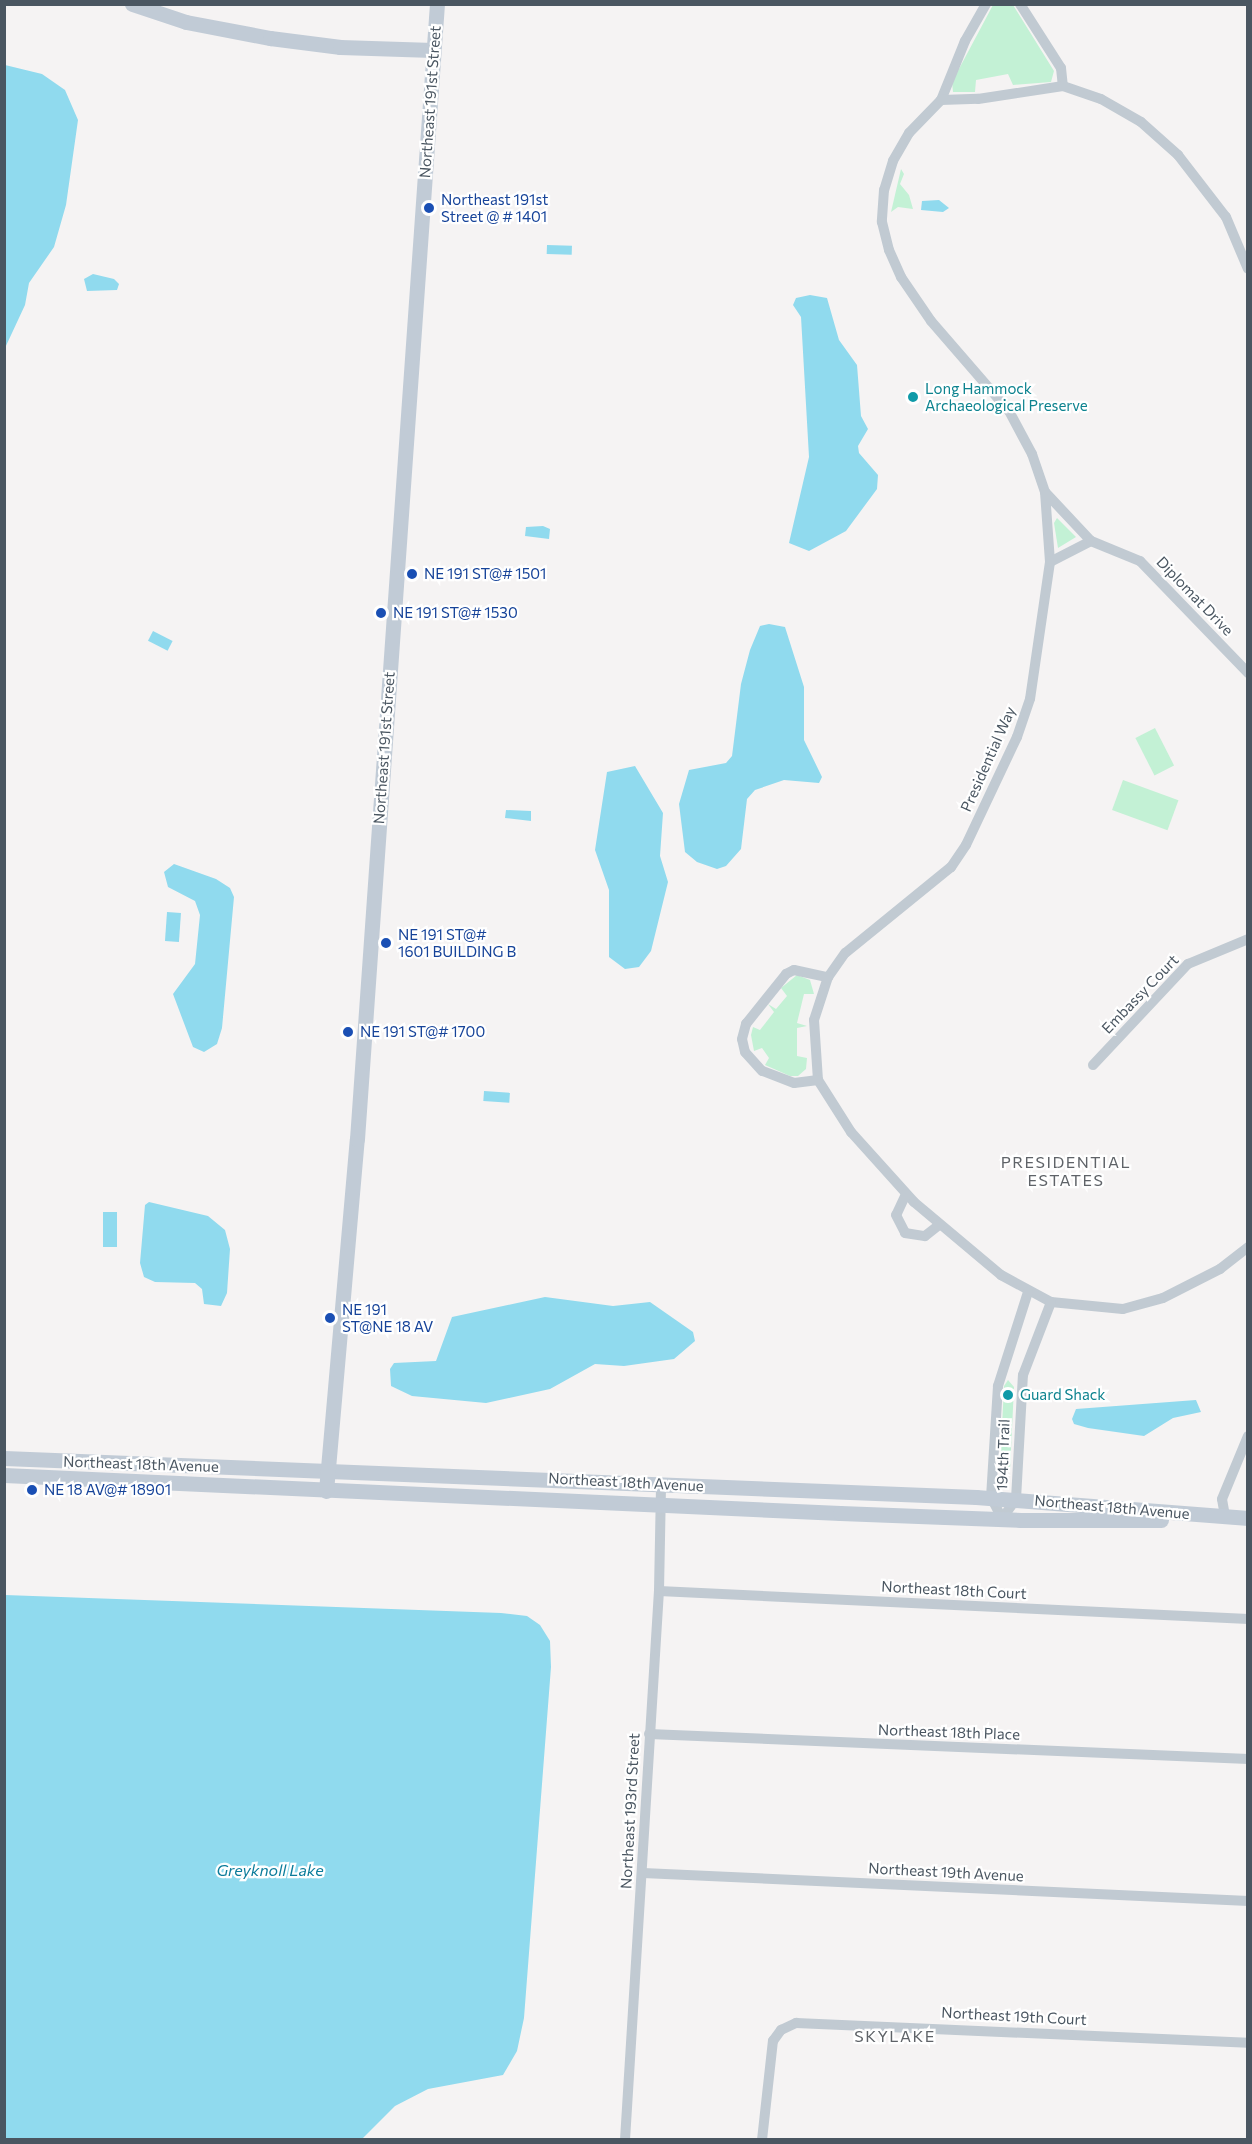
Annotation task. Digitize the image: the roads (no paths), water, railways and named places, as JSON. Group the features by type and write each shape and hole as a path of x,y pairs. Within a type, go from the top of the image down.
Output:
{"street":[{"path":"132,4 186,22 270,38 340,47 433,50"},
{"name":"Northeast 191st Street","path":"326,1491 357,1138 437,4"},
{"name":"Presidential Way","path":"986,4 965,41 941,100 909,133 893,161 884,190 882,222 889,250 901,277 932,321 1009,411 1032,454 1045,492 1050,562 1030,699 1017,737 966,845 951,867 845,953 828,977 814,1020 818,1080 851,1132 906,1194 939,1226 1028,1292 1051,1302 1123,1309 1163,1298 1220,1269 1248,1247"},
{"path":"1020,4 1061,68 1063,86"},
{"path":"941,100 978,99 1063,86 1101,99 1142,123 1178,155 1226,217 1248,269"},
{"name":"Presidential Way","path":"1045,492 1091,541"},
{"path":"1050,562 1091,541"},
{"name":"Diplomat Drive","path":"1091,541 1140,561 1248,673"},
{"name":"Embassy Court","path":"1093,1065 1188,964 1248,939"},
{"path":"818,1080 794,1083 762,1071 745,1052 742,1039 746,1024 786,974 794,970 828,977"},
{"path":"906,1194 897,1208 900,1228 918,1237 939,1226"},
{"name":"194th Trail","path":"1028,1292 1002,1367 998,1386 991,1497 1002,1519 1016,1499 1024,1370 1051,1302"},
{"path":"1002,1367 1024,1370"},
{"path":"1225,1516 1222,1499 1248,1436"},
{"name":"Northeast 18th Avenue","path":"4,1458 991,1497 1248,1519"},
{"name":"Northeast 18th Avenue","path":"4,1475 661,1506 1002,1519 1248,1519"},
{"name":"Northeast 193rd Street","path":"625,2139 659,1591 662,1483"},
{"name":"Northeast 18th Court","path":"659,1591 1248,1619"},
{"name":"Northeast 18th Place","path":"649,1734 1248,1759"},
{"name":"Northeast 19th Avenue","path":"643,1873 1248,1901"},
{"name":"Northeast 19th Court","path":"762,2139 773,2041 781,2030 796,2023 1248,2043"}],"water":[{"path":"5,65 42,74 65,90 78,120 66,205 54,247 29,283 25,305 5,348"},
{"path":"939,200 949,208 943,212 921,210 922,201"},
{"path":"547,245 572,246 572,255 547,254"},
{"path":"93,274 114,279 119,284 117,290 87,291 84,279"},
{"path":"810,295 827,298 839,340 857,365 861,416 868,429 858,446 859,453 878,475 877,489 846,531 809,551 789,543 809,457 801,317 793,305 796,298"},
{"path":"543,526 550,529 549,539 525,536 526,527"},
{"path":"769,624 785,627 804,687 804,740 822,777 819,783 784,780 755,790 747,799 741,849 726,866 717,869 697,862 685,852 679,804 689,770 726,763 732,756 741,684 750,650 760,626"},
{"path":"153,631 173,641 168,651 148,641"},
{"path":"635,766 663,813 660,856 668,882 651,951 639,967 625,969 609,957 609,890 595,850 607,772"},
{"path":"506,810 531,811 531,821 505,818"},
{"path":"174,864 216,879 230,888 234,897 222,1028 217,1044 204,1052 193,1047 173,994 195,964 200,915 195,901 168,887 164,872"},
{"path":"167,912 181,913 179,942 165,941"},
{"path":"484,1091 510,1093 509,1103 483,1101"},
{"path":"149,1202 208,1216 225,1230 230,1249 227,1293 221,1306 204,1304 202,1289 195,1283 155,1282 144,1277 140,1263 145,1205"},
{"path":"103,1212 117,1212 117,1247 103,1247"},
{"path":"545,1297 613,1306 650,1302 693,1332 695,1341 674,1359 624,1366 595,1364 550,1389 486,1403 412,1396 391,1386 390,1369 394,1363 436,1361 452,1317"},
{"path":"1196,1400 1201,1412 1173,1418 1144,1436 1088,1428 1074,1424 1072,1419 1076,1409"},
{"name":"Greyknoll Lake","path":"5,1595 501,1613 527,1616 540,1625 550,1641 551,1667 524,2018 517,2051 503,2075 428,2089 395,2106 362,2139 5,2139"}],"place":[{"name":"Northeast 191st Street @ # 1401","path":"429,208"},
{"name":"Long Hammock Archaeological Preserve","path":"913,397"},
{"name":"NE 191 ST@# 1501","path":"412,574"},
{"name":"NE 191 ST@# 1530","path":"381,613"},
{"name":"NE 191 ST@# 1601 BUILDING B","path":"386,943"},
{"name":"NE 191 ST@# 1700","path":"348,1032"},
{"name":"NE 191 ST@NE 18 AV","path":"330,1318"},
{"name":"Guard Shack","path":"1008,1395"},
{"name":"NE 18 AV@# 18901","path":"32,1490"}],"district":[{"name":"PRESIDENTIAL ESTATES","path":"1066,1171"},
{"name":"SKYLAKE","path":"895,2036"}]}
